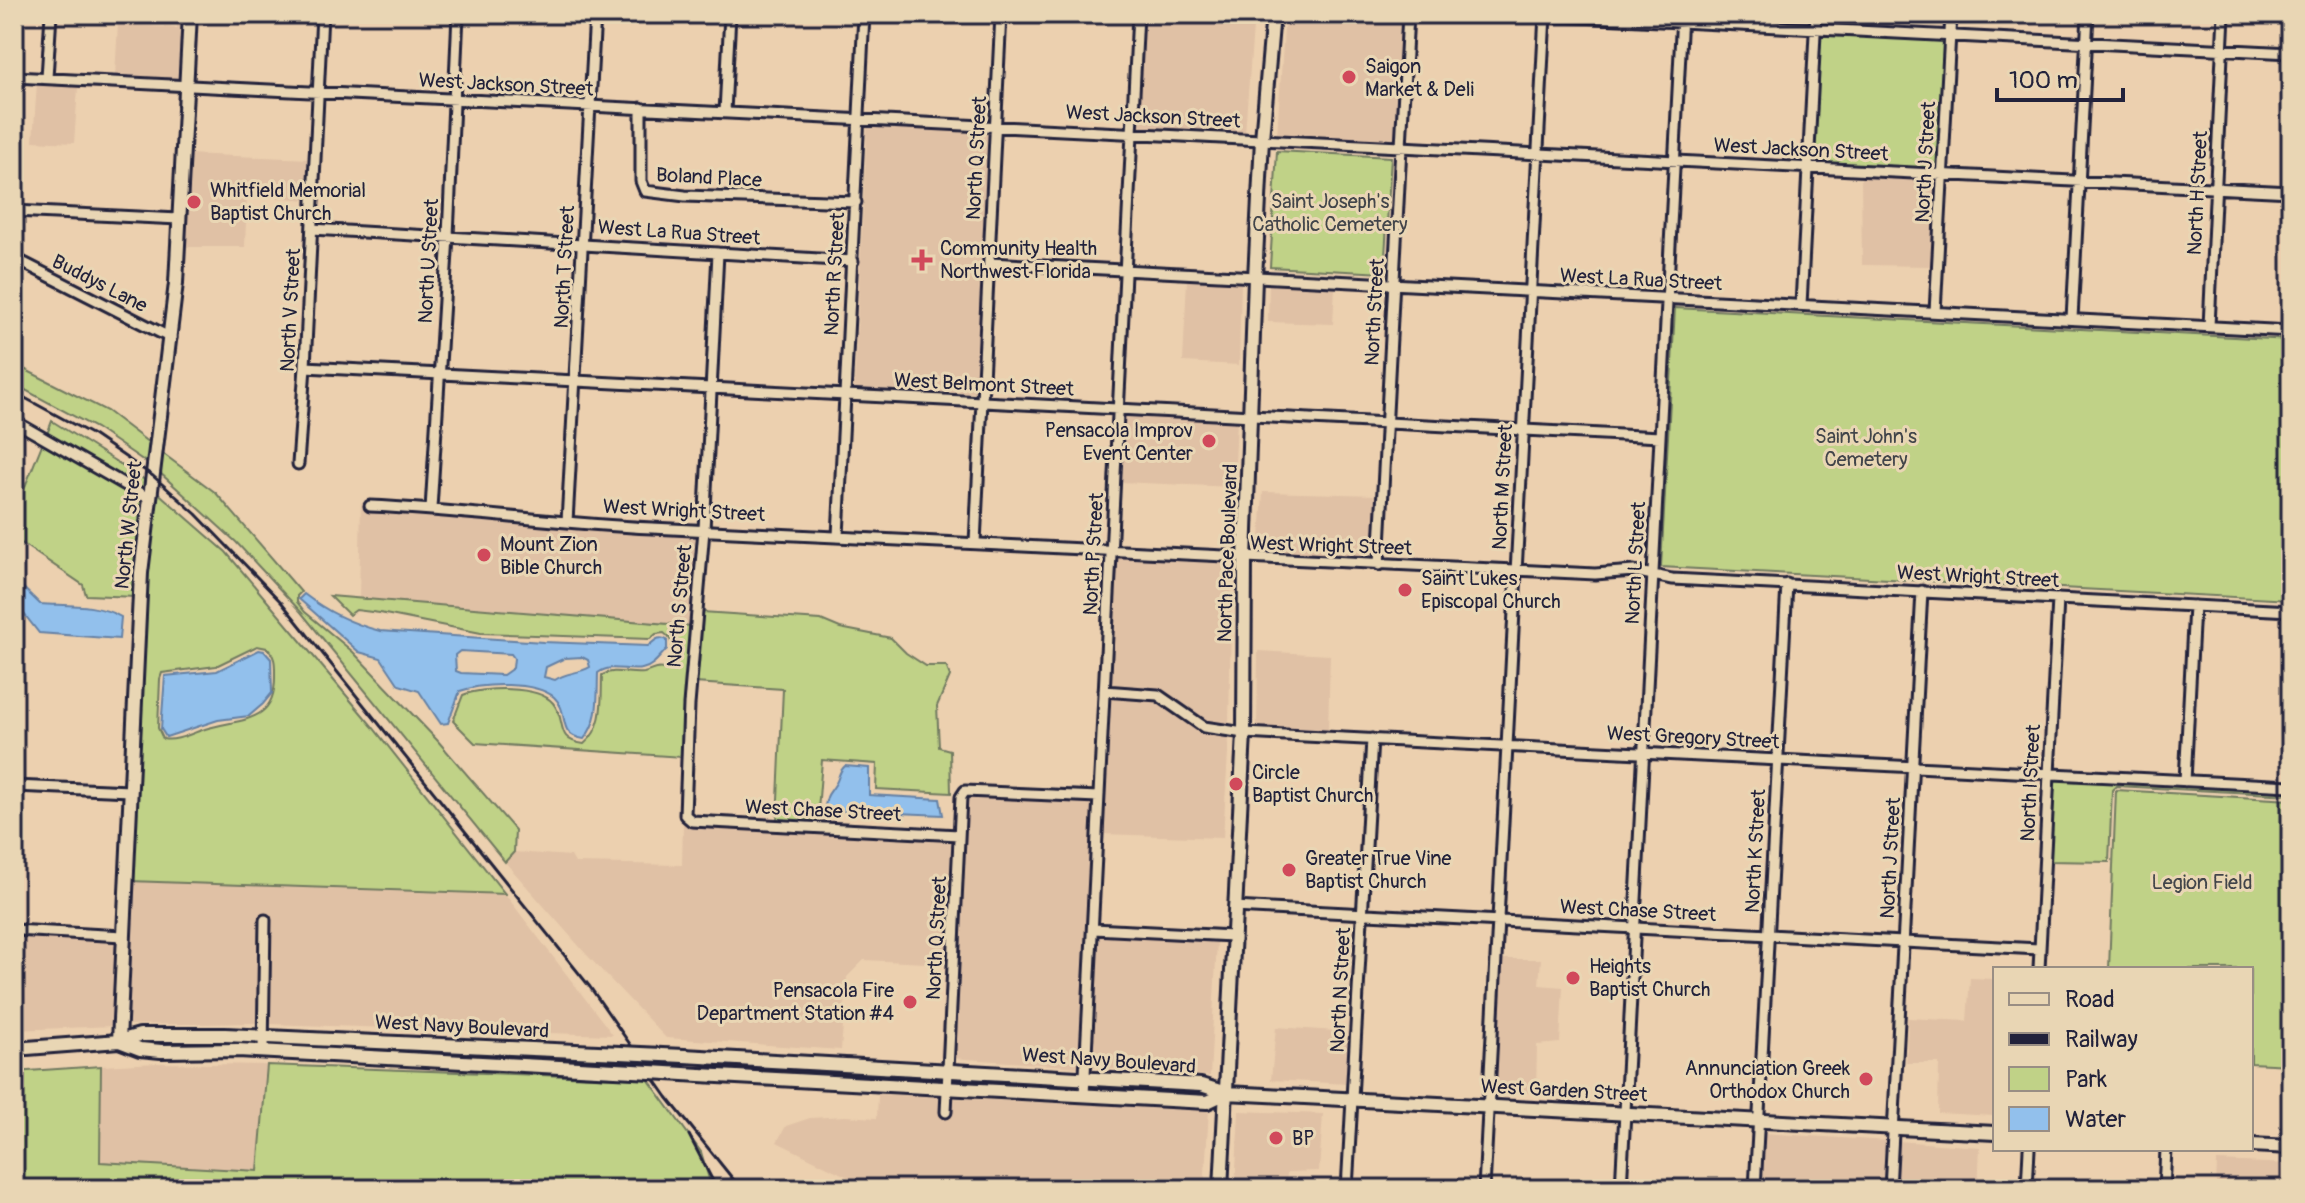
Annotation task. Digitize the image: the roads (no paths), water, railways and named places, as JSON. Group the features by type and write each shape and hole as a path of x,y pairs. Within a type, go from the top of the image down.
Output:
{"main road":[{"name":"North W Street","path":"119,1041 141,573 171,338 190,14"},
{"name":"North Pace Boulevard","path":"1221,1189 1244,733 1245,559 1255,278 1262,139 1273,14"},
{"name":"West Navy Boulevard","path":"14,1049 119,1041 140,1035 263,1036 1085,1078 1201,1085 1226,1093"},
{"name":"West Navy Boulevard","path":"119,1041 151,1050 263,1052 1207,1102 1226,1093"},
{"name":"West Garden Street","path":"1226,1093 1993,1133"},
{"path":"2253,1145 2291,1147"}],"street":[{"path":"47,78 51,14"},
{"name":"North V Street","path":"298,464 322,14"},
{"name":"North U Street","path":"431,509 458,14"},
{"name":"North T Street","path":"567,522 595,14"},
{"path":"725,112 730,14"},
{"name":"North R Street","path":"838,536 864,14"},
{"name":"North Q Street","path":"975,543 1001,14"},
{"name":"North P Street","path":"1084,1095 1138,14"},
{"name":"North Street","path":"1379,565 1408,14"},
{"path":"1520,14 1681,18 1816,29 2291,53"},
{"path":"1801,305 1816,14"},
{"name":"North J Street","path":"1935,312 1951,14"},
{"path":"2072,319 2088,14"},
{"name":"North H Street","path":"2209,326 2224,14"},
{"name":"North M Street","path":"1484,1189 1545,15"},
{"name":"North L Street","path":"1621,1189 1681,18"},
{"name":"West Jackson Street","path":"14,77 2291,192"},
{"name":"Boland Place","path":"641,108 641,181 645,191 685,196 856,202"},
{"path":"14,211 179,219"},
{"name":"West La Rua Street","path":"312,229 853,261"},
{"name":"North S Street","path":"687,818 683,811 704,530 718,253"},
{"name":"Buddys Lane","path":"14,258 171,338"},
{"name":"West La Rua Street","path":"989,263 2291,331"},
{"name":"West Belmont Street","path":"305,367 1660,437"},
{"path":"14,421 150,499"},
{"name":"West Wright Street","path":"370,506 704,530 1379,565 1595,574 1630,571 1672,579 2291,611"},
{"name":"North K Street","path":"1755,1189 1787,584"},
{"name":"North J Street","path":"1890,1189 1922,591"},
{"name":"North I Street","path":"2039,967 2058,599"},
{"path":"2185,781 2194,606"},
{"name":"West Gregory Street","path":"1104,691 1158,695 1204,727 1244,733 2291,786"},
{"name":"North N Street","path":"1347,1189 1372,739"},
{"path":"14,786 130,791"},
{"name":"North Q Street","path":"946,1112 961,797 965,791 1098,797"},
{"name":"West Chase Street","path":"687,818 692,821 959,835"},
{"name":"West Chase Street","path":"1234,907 2039,949"},
{"path":"263,1052 265,920"},
{"path":"1093,929 1233,936"},
{"path":"14,930 123,936"},
{"path":"2027,1189 2029,1151"},
{"path":"2164,1189 2166,1151"}],"water":[{"path":"14,579 40,604 92,607 121,617 119,639 39,633 14,601"},
{"path":"304,594 340,616 380,631 648,646 661,638 667,640 667,649 646,668 614,668 598,673 595,716 584,739 569,733 554,697 522,686 481,686 460,691 448,723 441,724 419,691 399,685 381,658 359,652 299,599","holes":["460,651 511,654 514,658 513,668 503,675 461,673 456,671 455,655","582,657 588,660 590,667 555,680 544,677 546,667 565,658"]},
{"path":"259,650 271,659 272,693 263,704 249,716 218,720 166,737 161,729 165,676 217,671"},
{"path":"845,766 869,768 869,795 940,799 943,815 828,810 825,807 828,796"}],"railway":[{"path":"14,392 93,435 153,476 196,514 282,603 590,987 667,1097 741,1189"},
{"path":"689,1135 717,1189"}],"place":[{"name":"Saigon Market & Deli","path":"1349,77"},
{"name":"Whitfield Memorial Baptist Church","path":"194,202"},
{"name":"Community Health Northwest Florida","path":"922,260"},
{"name":"Pensacola Improv Event Center","path":"1209,441"},
{"name":"Mount Zion Bible Church","path":"484,555"},
{"name":"Saint Lukes Episcopal Church","path":"1405,590"},
{"name":"Circle Baptist Church","path":"1236,784"},
{"name":"Greater True Vine Baptist Church","path":"1289,870"},
{"name":"Heights Baptist Church","path":"1573,978"},
{"name":"Pensacola Fire Department Station #4","path":"910,1002"},
{"name":"Annunciation Greek Orthodox Church","path":"1866,1079"},
{"name":"BP","path":"1276,1138"}],"park label":[{"name":"Saint Joseph's Catholic Cemetery","path":"1330,212"},
{"name":"Saint John's Cemetery","path":"1866,448"},
{"name":"Legion Field","path":"2202,882"}]}
